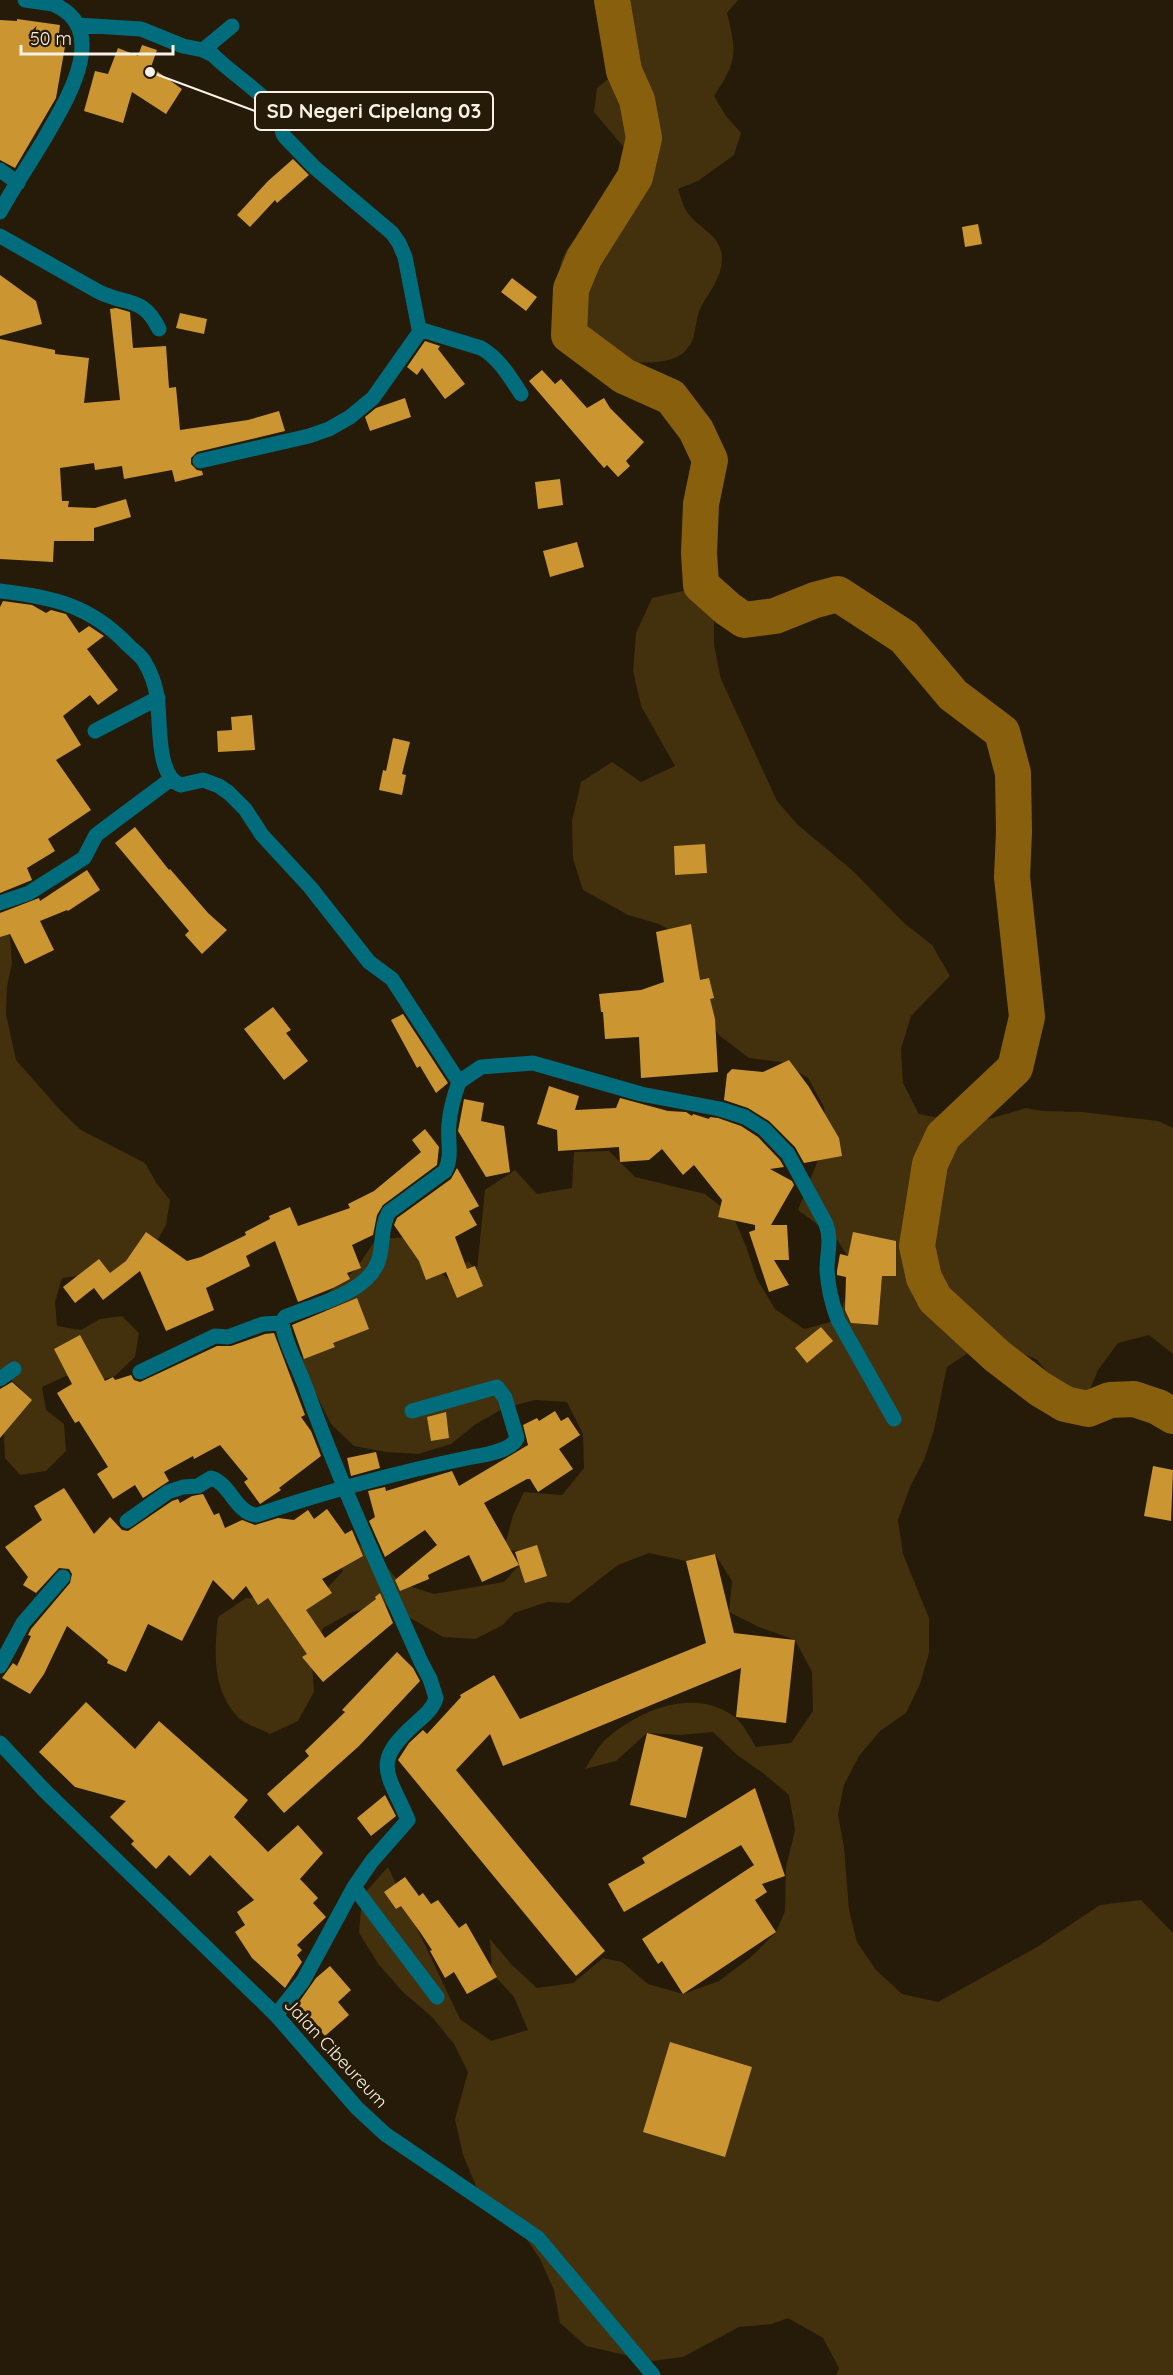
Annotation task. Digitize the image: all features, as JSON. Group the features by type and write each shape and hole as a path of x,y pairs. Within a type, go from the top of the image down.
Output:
{"street":[{"path":"0,212 60,113 75,81 81,55 78,25 67,12 54,2 25,0"},
{"path":"78,25 141,29 213,55 271,105 281,117 282,132 323,175 392,233 405,257 416,324 421,330 481,348 490,353 521,394"},
{"path":"203,50 232,26"},
{"path":"0,170 18,183"},
{"path":"0,236 99,292 139,304 149,311 159,329"},
{"path":"200,461 309,435 329,429 350,417 373,398 421,330"},
{"path":"0,591 42,596 70,604 94,615 115,631 144,661 158,698 164,763 171,779 181,785 202,780 219,786 245,809 262,834 310,887 369,962 392,979 459,1082"},
{"path":"96,731 158,698"},
{"path":"0,903 28,893 84,858 96,835 171,779"},
{"path":"276,2015 303,1982 354,1887 372,1861 408,1820 387,1771 387,1760 393,1746 429,1712 436,1698 430,1679 344,1487 282,1323 285,1317 353,1288 373,1272 378,1261 389,1212 445,1171 448,1166 450,1111 459,1082 481,1067 533,1063 641,1094 720,1109 745,1117 764,1129 788,1154 826,1224 830,1234 827,1267 832,1304 838,1320 894,1419"},
{"path":"140,1372 215,1336 228,1337 263,1324 282,1323"},
{"path":"0,1379 14,1369"},
{"path":"127,1521 168,1492 183,1487 198,1486 211,1478 218,1481 244,1509 252,1515 257,1515 344,1487 485,1454 512,1445 517,1438 505,1398 497,1387 412,1411"},
{"path":"0,1666 23,1623 63,1577"},
{"name":"Jalan Cibeureum","path":"0,1743 45,1791 276,2015 357,2108 385,2134 538,2238 653,2375"},
{"path":"354,1887 437,1997"}],"shaded area":[{"path":"614,0 738,0 727,13 733,48 731,65 714,96 726,116 741,133 734,155 698,181 678,189 683,205 690,215 719,245 722,259 720,273 699,312 694,337 688,348 672,359 658,362 641,363 607,358 579,347 566,331 558,302 558,281 563,257 608,194 626,150 594,112 597,88 618,71"},
{"path":"687,590 714,614 714,645 721,679 777,801 798,825 853,871 904,923 932,945 950,976 911,1016 901,1049 903,1083 919,1114 954,1121 989,1119 1026,1108 1158,1121 1173,1128 1173,1354 1149,1335 1118,1343 1098,1370 1086,1399 1057,1383 1036,1359 1005,1347 974,1349 947,1367 934,1430 924,1460 910,1487 898,1520 903,1554 929,1618 929,1653 920,1684 906,1713 880,1731 859,1756 844,1785 838,1815 844,1847 849,1910 857,1942 876,1970 902,1994 938,2002 1037,1947 1100,1905 1141,1900 1173,1933 1173,2375 836,2375 839,2368 823,2338 788,2318 772,2324 739,2327 683,2357 652,2361 586,2346 560,2323 554,2290 540,2259 522,2232 495,2213 476,2186 463,2155 455,2119 468,2072 454,2044 432,2017 404,1993 379,1965 359,1933 362,1896 388,1867 460,2019 491,2041 528,2030 514,1997 492,1973 490,1939 511,1964 537,1988 573,1983 603,1958 622,1962 648,1984 683,1994 719,1981 751,1957 776,1932 785,1911 786,1867 795,1830 789,1795 737,1755 713,1732 680,1735 647,1733 616,1761 585,1769 597,1749 620,1728 651,1711 668,1706 685,1703 719,1708 738,1720 756,1747 791,1743 813,1711 812,1672 795,1640 759,1627 729,1612 732,1581 715,1554 686,1561 649,1553 618,1565 569,1603 547,1602 514,1613 503,1625 475,1639 443,1637 391,1610 385,1604 352,1612 323,1628 312,1661 314,1692 298,1721 270,1734 240,1719 224,1697 220,1684 216,1658 218,1617 246,1598 317,1599 343,1571 341,1568 349,1536 369,1553 378,1556 400,1583 434,1594 504,1582 519,1565 519,1551 504,1549 513,1515 524,1492 562,1495 584,1468 583,1434 567,1402 535,1400 504,1408 476,1424 451,1444 418,1454 386,1452 354,1446 331,1424 296,1355 304,1358 302,1320 324,1320 328,1293 356,1269 376,1239 411,1237 433,1265 450,1281 468,1261 477,1270 485,1190 515,1170 537,1194 572,1188 574,1152 609,1151 635,1177 705,1194 733,1216 757,1279 775,1309 804,1329 838,1320 855,1268 836,1238 798,1210 826,1140 824,1107 808,1078 781,1062 749,1058 720,1036 698,1007 686,940 659,924 628,915 583,890 573,859 572,821 581,782 612,762 641,782 675,766 641,706 633,671 636,633 652,598"},
{"path":"0,913 10,937 12,963 7,987 6,1014 16,1060 81,1130 145,1163 157,1184 170,1200 166,1225 153,1248 113,1280 87,1275 62,1278 55,1302 57,1326 81,1330 100,1319 122,1316 139,1333 135,1357 115,1376 90,1383 66,1376 42,1387 46,1410 64,1424 66,1451 46,1471 20,1475 5,1458 4,1434 21,1389 0,1369"}],"building":[{"path":"17,19 60,25 58,40 66,41 56,98 15,168 0,160 0,20 17,21"},
{"path":"142,45 157,50 151,67 182,89 166,114 132,92 123,123 84,111 95,71 108,74 118,48 138,56"},
{"path":"293,159 309,175 277,203 275,200 250,227 237,215 268,181"},
{"path":"978,224 982,244 965,247 962,227"},
{"path":"0,275 36,301 42,324 0,336"},
{"path":"512,278 537,297 526,311 501,292"},
{"path":"116,308 130,312 133,348 166,346 169,388 176,387 180,430 248,420 279,411 285,431 197,452 191,458 191,464 197,470 202,471 203,475 175,482 172,470 124,479 122,466 95,470 94,463 60,468 62,501 69,501 68,507 95,508 126,499 131,517 94,528 94,541 54,541 53,562 0,559 0,339 55,350 55,354 89,358 84,403 120,400 110,309"},
{"path":"180,313 207,319 204,334 176,328"},
{"path":"425,341 440,346 438,349 465,384 445,399 422,368 417,375 407,367"},
{"path":"542,370 555,384 561,379 587,408 604,398 610,408 644,442 626,461 630,466 618,477 607,465 604,468 529,381"},
{"path":"405,398 411,417 370,431 365,417 376,408"},
{"path":"560,479 563,505 538,509 535,482"},
{"path":"577,542 584,567 550,577 543,551"},
{"path":"3,601 32,605 46,613 51,610 66,614 79,633 89,626 104,636 87,649 118,690 98,705 90,695 63,716 81,745 56,760 91,810 48,839 55,851 27,868 32,880 0,893 0,607"},
{"path":"252,715 255,750 218,752 217,731 232,730 231,717"},
{"path":"393,738 410,742 402,774 406,775 402,795 379,790 383,770 386,771"},
{"path":"135,827 169,870 208,913 227,930 202,954 185,935 189,931 115,843"},
{"path":"705,844 707,873 675,875 674,846"},
{"path":"87,870 100,890 68,911 40,921 54,950 25,964 10,934 0,937 0,913 39,898 40,901"},
{"path":"691,924 700,980 709,978 714,998 710,999 715,1019 718,1072 641,1078 639,1037 605,1039 599,994 641,990 664,982 656,932"},
{"path":"273,1007 291,1030 286,1033 308,1061 284,1080 244,1029"},
{"path":"403,1014 448,1083 436,1093 420,1066 417,1068 391,1020"},
{"path":"789,1060 809,1087 839,1138 842,1156 804,1163 795,1147 769,1121 748,1108 724,1100 727,1074 732,1069 763,1072"},
{"path":"549,1086 579,1096 575,1110 616,1108 620,1098 668,1111 686,1112 692,1116 693,1114 709,1119 710,1117 718,1118 741,1126 758,1137 784,1167 770,1169 792,1181 794,1185 771,1225 787,1225 789,1260 774,1260 789,1285 769,1292 749,1232 755,1230 755,1225 718,1217 722,1200 694,1165 683,1175 662,1149 649,1160 620,1162 619,1147 558,1151 557,1130 537,1124"},
{"path":"464,1099 484,1103 481,1121 504,1126 510,1172 486,1177 458,1131"},
{"path":"425,1129 439,1147 437,1165 383,1205 377,1215 373,1235 352,1245 361,1268 347,1273 350,1279 333,1288 298,1302 275,1241 246,1256 250,1266 206,1288 214,1310 166,1331 140,1271 103,1300 94,1288 75,1303 63,1287 99,1259 110,1273 126,1261 146,1232 187,1261 201,1257 246,1235 245,1232 270,1219 269,1216 290,1207 298,1226 350,1208 348,1204 374,1191 421,1152 412,1140"},
{"path":"457,1168 479,1206 469,1211 477,1225 455,1237 467,1269 475,1266 483,1286 457,1298 446,1272 426,1280 419,1261 394,1225 397,1218 451,1179"},
{"path":"853,1232 896,1241 896,1276 882,1276 878,1325 851,1323 845,1310 846,1277 837,1275 837,1271 840,1254 848,1256"},
{"path":"357,1298 369,1329 333,1343 335,1347 304,1359 292,1325"},
{"path":"821,1327 833,1341 807,1363 795,1348"},
{"path":"274,1333 305,1415 301,1417 311,1431 321,1456 279,1488 281,1490 260,1504 244,1482 248,1479 220,1445 194,1459 193,1456 164,1472 169,1481 143,1498 135,1485 113,1499 97,1474 108,1467 79,1421 75,1423 57,1393 72,1384 54,1349 80,1335 105,1381 113,1377 115,1380 131,1375 134,1380 140,1382 217,1346 231,1346"},
{"path":"12,1382 32,1400 0,1438 0,1389"},
{"path":"555,1411 561,1421 568,1417 580,1435 559,1449 573,1469 538,1492 530,1479 527,1479 484,1503 519,1565 482,1582 469,1555 428,1575 429,1579 400,1591 395,1580 437,1545 425,1530 385,1557 369,1521 375,1517 368,1491 385,1487 386,1491 452,1471 459,1486 528,1445 523,1425 537,1418 539,1421"},
{"path":"446,1412 449,1438 431,1441 427,1417"},
{"path":"376,1452 380,1468 351,1476 347,1458"},
{"path":"1153,1466 1173,1470 1171,1521 1144,1516"},
{"path":"64,1488 94,1534 110,1517 122,1530 128,1531 172,1501 178,1499 180,1503 192,1496 203,1494 214,1515 219,1513 225,1528 242,1520 255,1525 278,1518 294,1520 308,1510 314,1519 327,1509 345,1534 352,1530 363,1556 322,1579 332,1593 306,1610 325,1638 376,1599 375,1597 380,1593 393,1623 323,1682 302,1657 307,1654 268,1598 258,1605 246,1586 233,1600 213,1580 182,1641 148,1624 126,1672 107,1663 108,1660 67,1626 44,1674 30,1694 2,1678 13,1663 17,1666 31,1636 28,1635 31,1629 70,1583 72,1574 69,1569 59,1568 36,1593 23,1585 28,1577 5,1547 42,1520 34,1506"},
{"path":"537,1545 547,1576 525,1583 515,1552"},
{"path":"715,1554 734,1633 795,1640 786,1723 736,1717 741,1668 503,1766 490,1734 456,1770 605,1951 576,1976 398,1760 409,1743 423,1730 427,1734 461,1697 460,1695 494,1675 520,1719 706,1643 686,1561"},
{"path":"397,1652 413,1668 420,1681 359,1746 284,1813 267,1794 309,1756 305,1751 345,1712 342,1710"},
{"path":"86,1702 135,1749 159,1721 248,1800 234,1817 268,1852 298,1825 323,1853 300,1879 318,1898 313,1903 326,1917 297,1945 302,1950 297,1955 302,1962 285,1988 252,1958 235,1932 245,1925 237,1912 254,1900 210,1855 190,1876 169,1855 156,1869 131,1844 134,1841 110,1817 126,1801 75,1787 39,1752"},
{"path":"647,1733 703,1747 686,1818 630,1805"},
{"path":"755,1788 785,1876 762,1884 767,1892 755,1900 776,1932 683,1994 662,1961 658,1964 642,1939 754,1865 741,1845 624,1912 608,1884 645,1863 642,1858"},
{"path":"385,1795 396,1816 371,1836 357,1818"},
{"path":"405,1877 419,1896 423,1893 431,1904 438,1900 459,1928 466,1923 497,1977 467,1994 454,1972 445,1978 430,1951 432,1950 420,1932 401,1906 396,1909 384,1892"},
{"path":"330,1966 351,1990 338,2002 349,2015 325,2036 297,2005 316,1978"},
{"path":"670,2042 752,2067 725,2157 643,2132"}],"waterway":[{"path":"612,0 624,71 637,100 644,138 635,177 584,258 571,289 569,335 624,376 671,397 696,430 710,460 701,504 699,553 701,585 744,620 775,616 815,600 838,594 904,637 953,695 1002,732 1013,773 1012,877 1027,1017 1015,1068 943,1136 930,1164 917,1246 924,1278 935,1299 997,1356 1040,1389 1065,1404 1088,1409 1110,1400 1134,1399 1158,1407 1173,1416"}],"place":[{"name":"SD Negeri Cipelang 03","path":"150,72"}]}
